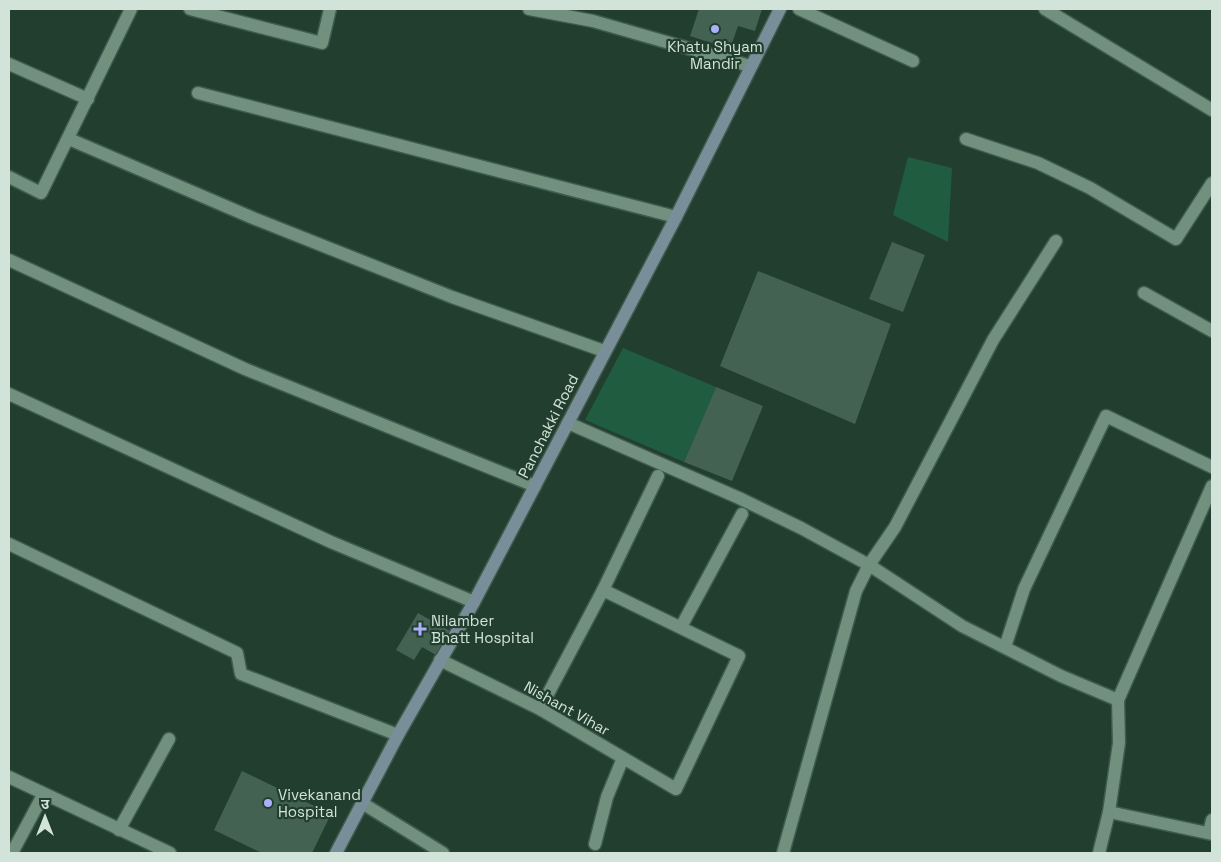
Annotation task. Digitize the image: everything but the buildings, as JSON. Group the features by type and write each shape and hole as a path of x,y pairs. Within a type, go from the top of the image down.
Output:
{"main road":[{"name":"Panchakki Road","path":"336,853 398,735 474,602 676,217 780,9"}],"street":[{"path":"9,177 41,193 131,9"},
{"path":"190,9 322,43 330,9"},
{"path":"529,9 593,22 750,66"},
{"path":"799,9 913,62"},
{"path":"1047,9 1212,110"},
{"path":"9,64 88,99"},
{"path":"198,93 676,217"},
{"path":"69,139 254,218 443,294 604,351"},
{"path":"966,139 1038,163 1090,188 1176,239 1212,183"},
{"path":"783,853 856,591 869,565 895,527 993,340 1056,241"},
{"path":"9,260 245,369 535,486"},
{"path":"1144,293 1212,331"},
{"path":"9,394 331,542 474,602"},
{"path":"1005,647 1024,589 1106,416 1212,467"},
{"path":"568,423 748,502 869,565 932,608 1061,676 1118,700"},
{"path":"540,709 603,590 658,476"},
{"path":"1099,853 1110,812 1119,742 1118,700 1212,486"},
{"path":"603,590 682,627 742,514"},
{"path":"9,544 237,653 241,674 398,735"},
{"name":"Nishant Vihar","path":"440,660 540,709 676,789 739,656 682,627"},
{"path":"119,830 169,739"},
{"path":"594,844 607,797 623,758"},
{"path":"9,777 43,795 170,853"},
{"path":"12,853 43,795"},
{"path":"362,803 444,853"},
{"path":"1110,812 1211,834 1212,820"}],"green space":[{"path":"908,157 952,168 948,242 893,215"},
{"path":"623,348 716,387 684,462 585,420"}],"place":[{"name":"Khatu Shyam Mandir","path":"715,29"},
{"name":"Nilamber Bhatt Hospital","path":"420,629"},
{"name":"Vivekanand Hospital","path":"268,803"}]}
